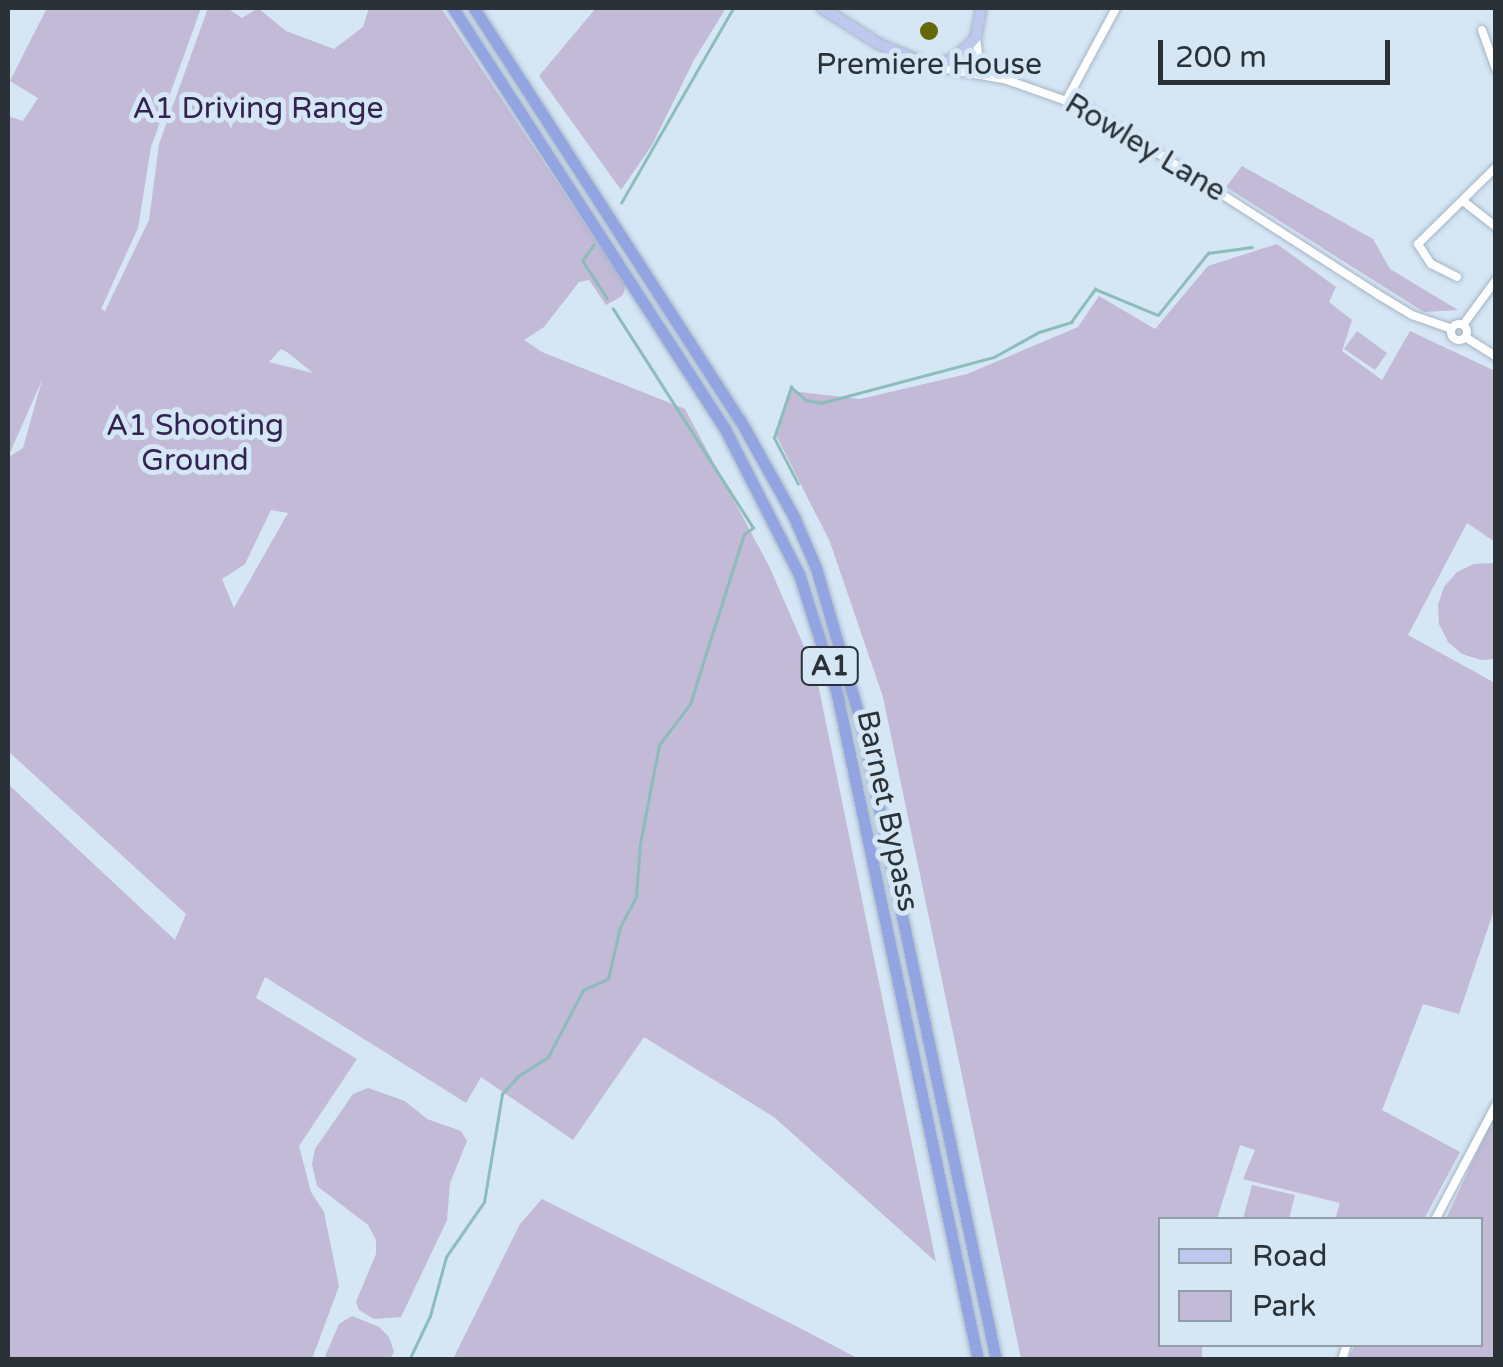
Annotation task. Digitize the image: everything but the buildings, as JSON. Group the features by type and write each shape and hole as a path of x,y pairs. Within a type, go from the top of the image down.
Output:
{"highway":[{"name":"Barnet Bypass","path":"452,8 725,429 778,525 799,574 837,694 978,1360"},
{"name":"Barnet Bypass","path":"474,8 740,420 816,568 862,724 996,1360"}],"main road":[{"name":"Rowley Lane","path":"822,8 879,44 929,65"},
{"path":"929,65 954,58 976,37 981,8"}],"street":[{"path":"1067,99 1116,8"},
{"path":"1482,30 1495,69"},
{"path":"976,37 979,64 1008,80"},
{"name":"Rowley Lane","path":"929,65 974,78 1008,80 1067,99 1412,315 1452,330 1455,338 1464,337"},
{"path":"1457,277 1436,267 1418,249 1496,166"},
{"path":"1464,201 1496,227"},
{"path":"1452,330 1463,325 1496,280"},
{"path":"1463,325 1464,337 1496,356"},
{"path":"1437,1217 1496,1105"}],"green space":[{"path":"47,8 201,8 151,147 138,228 101,309 105,311 149,220 159,144 208,8 227,8 242,18 258,8 286,31 334,49 363,27 369,8 441,8 626,286 622,296 606,305 589,280 579,282 544,327 524,340 542,352 685,409 769,566 816,674 936,1262 774,1117 644,1037 573,1140 481,1077 466,1103 265,977 256,998 357,1059 299,1146 311,1192 324,1212 339,1286 312,1359 8,1359 8,784 175,940 186,914 8,751 8,116 23,121 38,98 10,81","holes":["281,349 287,352 313,373 269,362","42,380 23,448 9,455","271,510 288,513 234,608 222,579 245,564"]},
{"path":"596,8 726,8 694,60 652,145 621,190 539,76"},
{"path":"1242,166 1373,239 1390,269 1458,310 1424,312 1226,187"},
{"path":"1277,244 1336,287 1329,302 1352,320 1342,351 1382,380 1410,331 1495,371 1495,542 1467,523 1408,635 1495,683 1495,907 1459,1014 1423,1004 1382,1110 1460,1152 1425,1217 1336,1217 1340,1203 1243,1179 1255,1150 1240,1145 1218,1217 1158,1217 1158,1347 1202,1347 1202,1359 1021,1359 883,697 830,542 776,435 791,391 860,399 967,374 1078,327 1099,296 1155,329 1208,266"},
{"path":"1357,331 1387,353 1375,370 1344,349"},
{"path":"1495,563 1495,659 1481,660 1462,654 1448,642 1439,624 1438,605 1444,587 1457,572 1474,564"},
{"path":"368,1088 405,1101 427,1119 461,1131 467,1141 450,1183 447,1220 401,1317 374,1319 359,1310 356,1302 376,1254 376,1240 368,1225 317,1186 312,1164 315,1149 353,1094"},
{"path":"1495,1113 1495,1359 1347,1360 1354,1347 1483,1347 1483,1217 1447,1217"},
{"path":"1252,1185 1295,1195 1290,1217 1244,1217"},
{"path":"542,1199 859,1359 453,1359 520,1224"},
{"path":"352,1316 379,1327 389,1337 394,1352 390,1359 324,1359 339,1324"}],"waterway":[{"path":"621,203 733,8"},
{"path":"594,245 583,261 607,298"},
{"path":"798,484 774,438 791,387 806,400 821,403 994,357 1039,332 1071,322 1095,289 1158,315 1208,253 1252,247"},
{"path":"409,1360 430,1316 446,1257 484,1202 502,1094 518,1076 548,1057 583,990 608,979 620,927 636,897 640,844 659,745 690,704 744,534 753,528 613,309"}],"place":[{"name":"Premiere House","path":"929,31"}],"park label":[{"name":"A1 Driving Range","path":"258,109"},
{"name":"A1 Shooting Ground","path":"195,443"}]}
